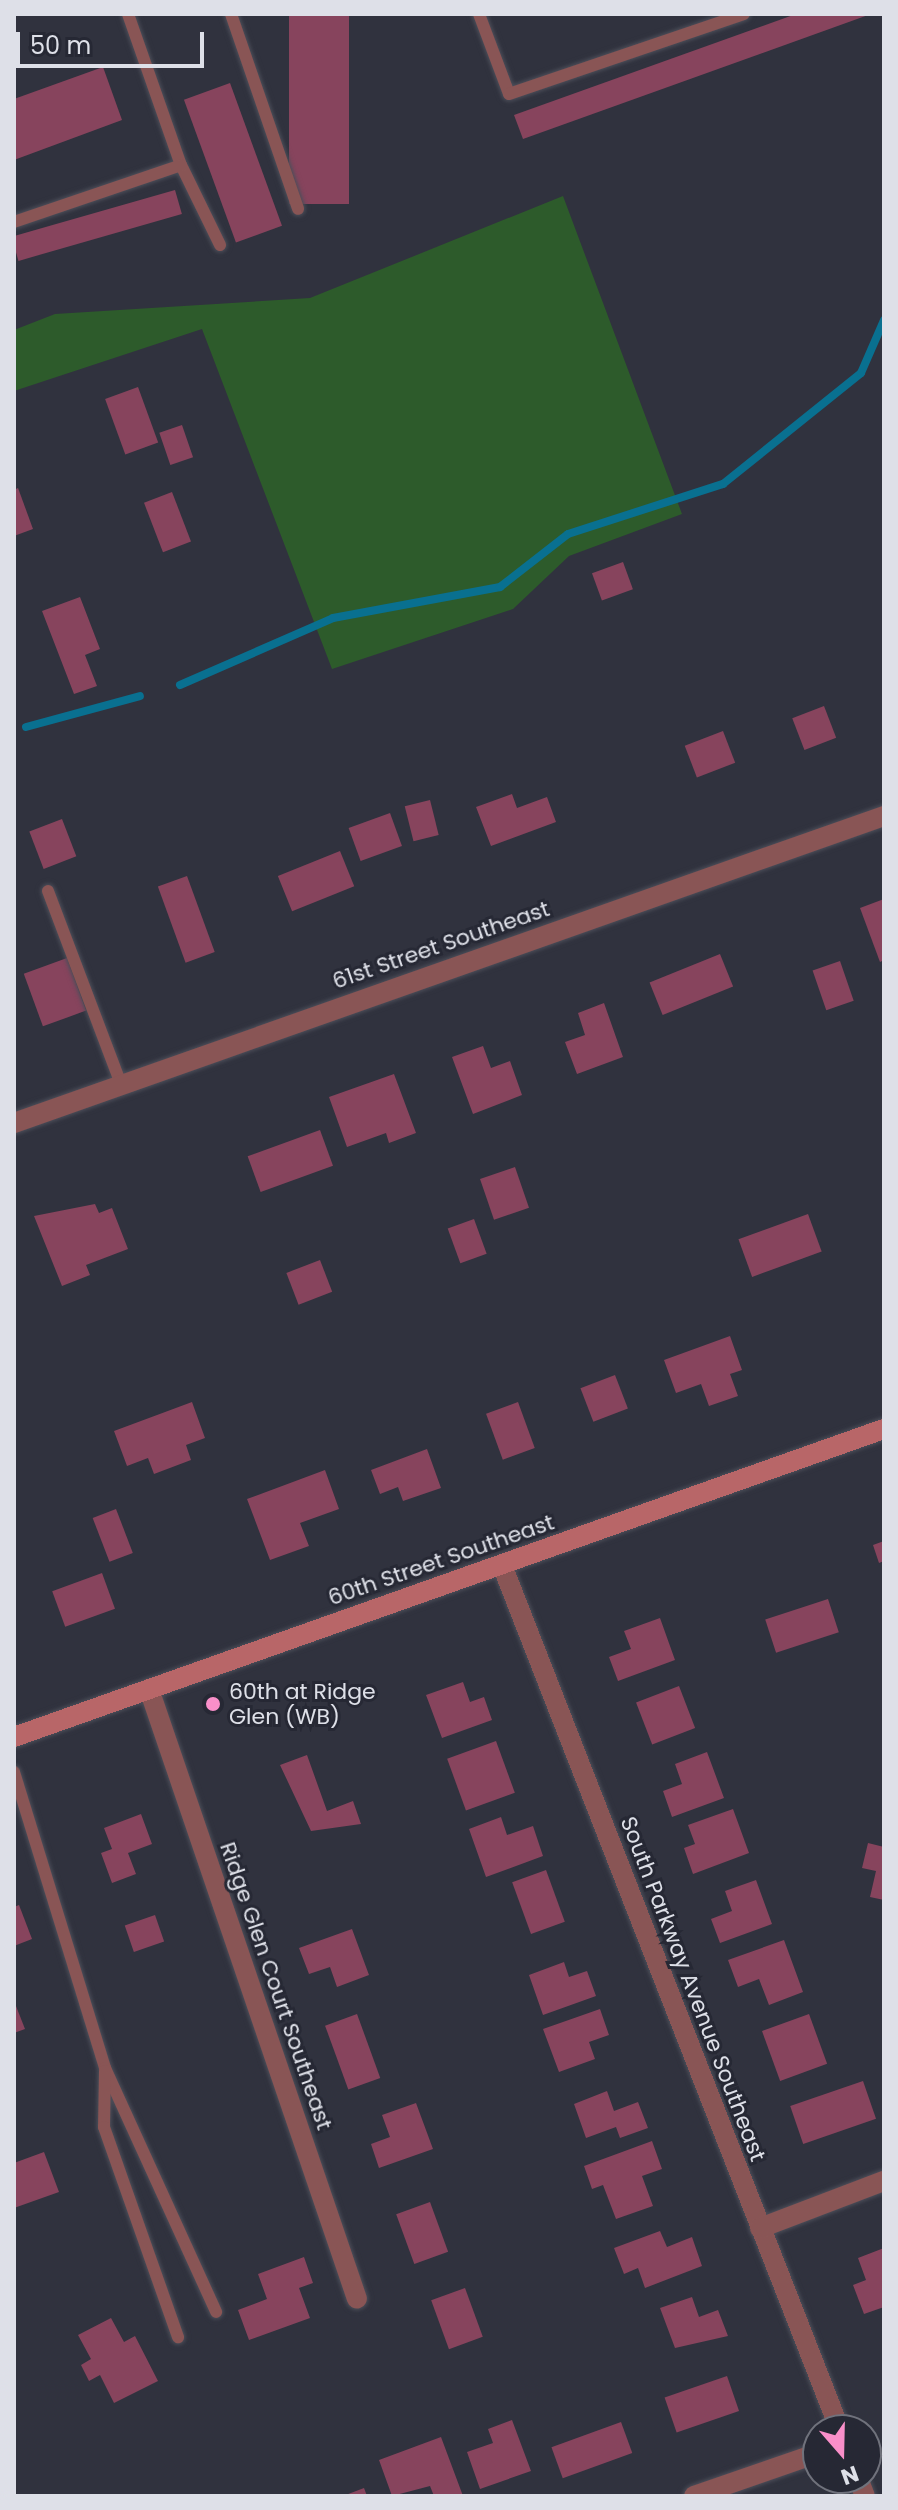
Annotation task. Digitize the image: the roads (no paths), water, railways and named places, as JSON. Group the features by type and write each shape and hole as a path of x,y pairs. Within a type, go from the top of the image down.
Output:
{"main road":[{"name":"60th Street Southeast","path":"14,1737 884,1429"}],"street":[{"name":"61st Street Southeast","path":"14,1123 884,816"},
{"name":"South Parkway Avenue Southeast","path":"502,1565 834,2414"},
{"name":"Ridge Glen Court Southeast","path":"149,1689 357,2299"},
{"path":"760,2228 884,2181"},
{"path":"694,2496 802,2459"}],"lane":[{"path":"128,14 181,165 220,245"},
{"path":"231,14 298,209"},
{"path":"479,14 509,94 744,14"},
{"path":"14,222 181,165"},
{"path":"48,891 121,1084"},
{"path":"14,1772 105,2068 216,2312"},
{"path":"105,2068 104,2127 178,2337"}],"waterway":[{"path":"180,685 333,618 500,587 568,534 723,484 861,373 884,320"},
{"path":"26,727 140,696"}],"place":[{"name":"60th at Ridge Glen (WB)","path":"213,1704"}]}
